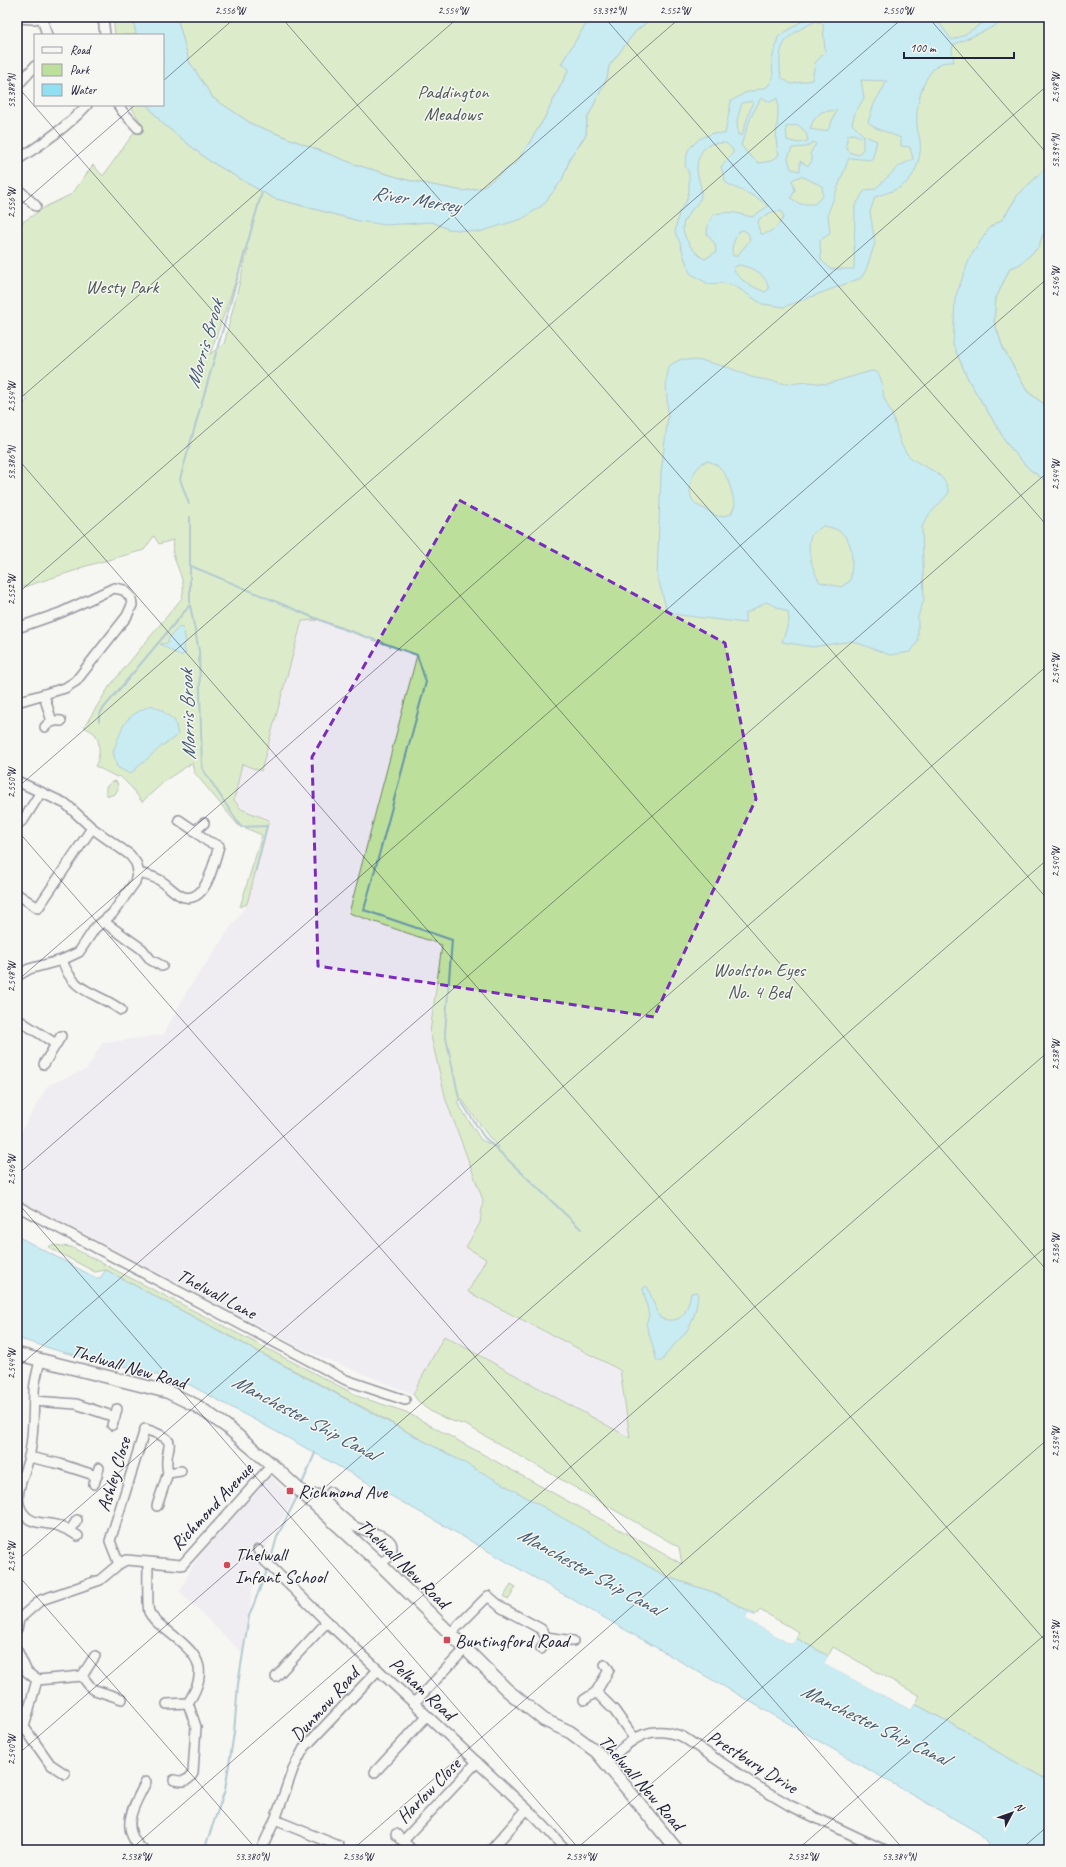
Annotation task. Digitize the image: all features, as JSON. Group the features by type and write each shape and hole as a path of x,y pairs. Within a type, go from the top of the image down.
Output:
{"main road":[{"name":"Thelwall New Road","path":"17,1354 168,1392 198,1406 226,1426 272,1465 379,1563 507,1690 530,1710 585,1742 606,1762 677,1850"}],"street":[{"path":"17,18 33,19 44,17 47,34"},
{"path":"103,17 105,34"},
{"path":"17,86 34,67"},
{"path":"17,160 44,143 77,116 86,106"},
{"path":"119,106 122,112 138,128"},
{"path":"17,188 36,206"},
{"path":"17,628 60,613 114,588 124,590 131,598 132,605 127,616 76,681 65,688 17,702"},
{"path":"44,695 53,723"},
{"path":"17,781 66,804 92,828 130,855 136,863 138,873 135,882 112,914 95,928 79,952 62,960 28,969 17,976"},
{"path":"17,824 24,819 41,792"},
{"path":"138,873 160,880 183,897 193,897 201,892 206,885 219,846 207,841 179,820"},
{"path":"195,831 204,823"},
{"path":"17,894 38,908 92,828"},
{"path":"104,922 142,949 151,960 162,966"},
{"path":"62,960 72,980 82,990 113,1004 121,1010"},
{"path":"17,1019 58,1040 44,1064"},
{"name":"Thelwall Lane","path":"17,1206 346,1380 405,1400"},
{"path":"40,1360 35,1382 34,1429 29,1457 17,1496 22,1511 30,1520 37,1523 57,1526 74,1534 77,1520"},
{"path":"34,1401 76,1404 115,1417"},
{"name":"Ashley Close","path":"119,1564 110,1541 145,1429 165,1436 169,1440 170,1445 165,1462 168,1473 157,1506"},
{"path":"29,1457 60,1464 97,1476"},
{"name":"Richmond Avenue","path":"119,1564 126,1560 182,1565 272,1465"},
{"path":"168,1473 181,1471"},
{"path":"325,1500 331,1492"},
{"path":"317,1494 353,1526 363,1531 379,1534 389,1539 392,1546 392,1553 388,1559 379,1563"},
{"name":"Pelham Road","path":"258,1550 266,1562 327,1622 527,1809 566,1850"},
{"path":"148,1563 149,1612 160,1625 191,1650 200,1668 198,1689 188,1703"},
{"path":"17,1629 19,1619 41,1600 100,1580 119,1564"},
{"path":"451,1633 492,1592 502,1608 541,1629 546,1637 546,1641 541,1649"},
{"path":"276,1677 327,1622"},
{"path":"546,1637 573,1641"},
{"path":"414,1703 466,1648"},
{"path":"17,1650 27,1672 36,1680 82,1676"},
{"path":"82,1676 95,1656"},
{"path":"584,1700 596,1692 610,1669"},
{"name":"Dunmow Road","path":"260,1850 275,1820 293,1769 304,1748 378,1670"},
{"path":"82,1676 92,1689 122,1699"},
{"path":"36,1680 24,1727 50,1764 65,1774"},
{"path":"596,1692 614,1710 634,1738"},
{"path":"167,1704 188,1703"},
{"path":"174,1780 184,1782 189,1779 193,1773 196,1727 188,1703"},
{"path":"375,1772 427,1716"},
{"name":"Prestbury Drive","path":"606,1762 634,1738 656,1731 669,1732 683,1737 755,1785 789,1805 884,1850"},
{"name":"Harlow Close","path":"410,1848 399,1838 477,1762"},
{"path":"143,1850 134,1842 130,1834 129,1823 132,1810 146,1782"},
{"path":"491,1850 527,1809"},
{"path":"275,1820 339,1846"}],"highlighted area":[{"path":"459,500 725,643 756,799 654,1017 318,966 312,757"}],"shaded area":[{"path":"302,620 317,620 417,655 350,912 442,945 430,1032 446,1100 483,1200 480,1223 466,1247 486,1258 468,1292 620,1370 630,1439 444,1336 413,1394 309,1352 17,1199 17,1139 48,1085 87,1069 102,1043 163,1035 189,988 247,904 269,820 241,809 234,800 242,764 261,770"},
{"name":"Thelwall Infant School","path":"271,1476 293,1500 266,1547 257,1542 247,1551 263,1567 254,1582 242,1653 180,1592 192,1566 202,1552"}],"green space":[{"path":"113,17 133,17 136,34 115,34"},
{"name":"Paddington Meadows","path":"177,17 596,17 584,27 561,64 569,69 544,119 517,162 481,188 463,191 407,180 357,165 252,124 213,98 189,61"},
{"name":"Woolston Eyes No. 4 Bed","path":"653,17 1049,17 1049,165 1017,196 1003,219 990,227 953,345 969,381 1008,445 1029,469 1049,483 1049,1781 989,1747 982,1740 915,1704 920,1696 833,1647 828,1656 796,1638 799,1632 760,1610 756,1615 713,1592 667,1577 381,1417 106,1270 95,1272 48,1247 52,1245 71,1247 360,1397 406,1412 682,1564 679,1547 466,1425 451,1421 429,1410 417,1400 413,1394 444,1336 630,1438 620,1370 468,1292 486,1259 466,1247 480,1223 483,1200 446,1100 430,1032 442,945 349,913 417,655 297,611 317,620 302,621 261,771 242,764 234,800 241,809 269,820 247,904 240,907 262,835 238,825 194,772 192,763 167,779 142,802 132,788 120,776 117,777 95,766 99,755 97,737 84,727 109,687 182,598 183,583 172,548 173,540 159,544 154,536 144,550 79,568 80,569 17,589 17,409 28,400 17,385 17,226 47,206 72,194 93,165 103,176 141,123 131,106 148,106 162,123 208,160 273,198 359,221 411,224 423,221 432,222 448,229 562,180 571,156 586,135 587,119 607,78 609,66 635,32","holes":["248,249 224,344 210,354","461,1098 489,1137 499,1148 481,1140 457,1102"]},
{"path":"1049,228 1049,408 1027,391 1003,348 994,321 996,298 1010,268 1019,265 1039,247 1042,236"},
{"path":"113,781 117,782 118,789 115,794 108,796 106,794 106,787"},
{"path":"17,1506 23,1523 17,1538"},
{"path":"511,1584 516,1587 509,1599 504,1597"}],"water":[{"name":"River Mersey","path":"133,17 177,17 189,61 213,98 252,124 357,165 407,180 463,191 481,188 517,162 544,119 569,69 561,64 584,27 596,17 653,17 635,32 609,66 607,78 587,119 586,135 571,156 562,180 543,205 522,219 479,232 448,229 432,222 386,225 359,221 273,198 208,160 162,123 148,106 164,106 164,34 136,34"},
{"path":"808,17 938,17 940,24 952,40 962,36 987,20 989,17 1008,17 990,29 953,45 952,51 954,62 942,63 935,67 925,81 917,109 917,128 920,137 918,162 914,173 905,184 897,189 875,197 870,212 875,243 866,270 861,278 784,307 762,304 735,286 723,283 708,284 690,273 675,232 679,212 686,202 689,191 689,174 685,165 688,150 699,139 713,133 725,134 731,101 745,93 767,87 773,78 772,59 778,37","holes":["816,21 823,24 825,52 815,63 812,80 791,84 781,77 780,55 782,47 791,36","861,80 887,81 874,104 868,122 876,128 901,138 901,146 910,147 913,159 899,166 875,189 865,190 855,206 854,269 831,269 821,260 820,240 830,234 828,213 849,158 872,160 877,141 863,135 852,124 855,113 864,98","761,98 771,102 777,98 778,112 776,141 779,155 771,161 759,163 748,154 741,145 751,117","753,101 742,135 738,135 737,120 742,103","837,110 828,130 821,131 810,129 813,121 821,112","798,125 806,132 808,141 798,143 787,140 786,127","854,134 863,138 863,149 858,155 849,152 846,145 848,135","813,142 816,144 810,153 812,161 808,166 800,161 800,171 791,169 788,158 792,148 807,147","726,143 733,150 733,153 721,167 726,183 753,196 768,206 752,217 728,212 713,215 708,224 707,234 715,244 716,252 705,259 701,257 689,244 683,227 685,219 699,201 701,196 701,188 697,171 699,157 703,149 711,144","801,176 822,186 823,196 814,204 800,204 791,198 795,190 792,180","781,211 784,217 777,226 765,234 761,234 758,226 759,219 772,212","743,230 748,233 750,240 737,256 733,256 732,252 739,231","739,265 750,268 762,275 769,289 765,292 756,288 742,280 733,268"]},
{"path":"1049,165 1049,228 1042,236 1039,247 1019,265 1010,268 996,298 994,321 1003,348 1027,391 1049,408 1049,483 1029,469 1008,445 969,381 953,345 955,298 970,257 990,227 1003,219 1017,196"},
{"path":"682,359 704,361 730,368 751,377 787,384 808,382 827,384 871,371 879,374 884,398 893,417 905,451 914,460 938,474 943,479 949,493 928,516 922,527 924,600 918,616 918,641 911,652 890,655 852,641 812,647 782,642 789,621 788,612 766,602 745,614 745,623 679,615 667,611 657,575 661,473 668,416 666,382 669,366","holes":["706,461 719,467 726,477 735,505 731,514 717,516 698,506 693,501 690,484 698,468","823,526 834,528 847,538 850,545 852,553 850,581 841,587 820,582 813,566 809,547 811,536"]},
{"path":"179,627 183,628 186,642 183,646 186,653 180,656 160,644 168,643 168,639"},
{"path":"151,705 160,709 175,721 178,735 162,746 130,774 117,767 113,752 122,728 127,720 134,714"},
{"name":"Manchester Ship Canal","path":"17,1236 96,1278 100,1278 106,1270 487,1475 667,1577 713,1592 756,1615 747,1613 747,1619 790,1644 796,1638 828,1656 825,1664 911,1710 915,1704 982,1740 989,1747 1049,1781 1049,1850 992,1850 979,1833 441,1524 190,1385 140,1370 62,1352 17,1338"},
{"path":"647,1286 660,1318 668,1320 674,1320 683,1315 688,1306 691,1293 698,1292 694,1317 688,1329 670,1349 662,1361 657,1361 646,1324 649,1316 643,1288"}],"pier":[{"path":"747,1613 755,1616 757,1613 756,1618 749,1616 749,1618 790,1642 795,1636 797,1636 794,1642 790,1644 746,1619"},
{"path":"829,1654 830,1656 827,1663 910,1707 914,1702 916,1702 911,1710 824,1664"}],"waterway":[{"name":"Morris Brook","path":"189,504 180,479 262,192"},
{"name":"Morris Brook","path":"190,517 190,605 199,651 202,768 241,827 267,826 255,873"},
{"path":"191,566 332,625 417,655 426,682 364,910 452,940 445,1033 459,1098 484,1137 581,1229"},
{"path":"99,721 99,716 102,710 190,605"},
{"path":"302,1484 315,1453"},
{"path":"270,1562 277,1537 297,1497"},
{"path":"204,1850 225,1790 234,1733 238,1684 249,1616 268,1568"}],"place":[{"name":"Richmond Ave","path":"290,1491"},
{"name":"Thelwall Infant School","path":"227,1565"},
{"name":"Buntingford Road","path":"447,1640"}],"park label":[{"name":"Westy Park","path":"122,286"}]}
